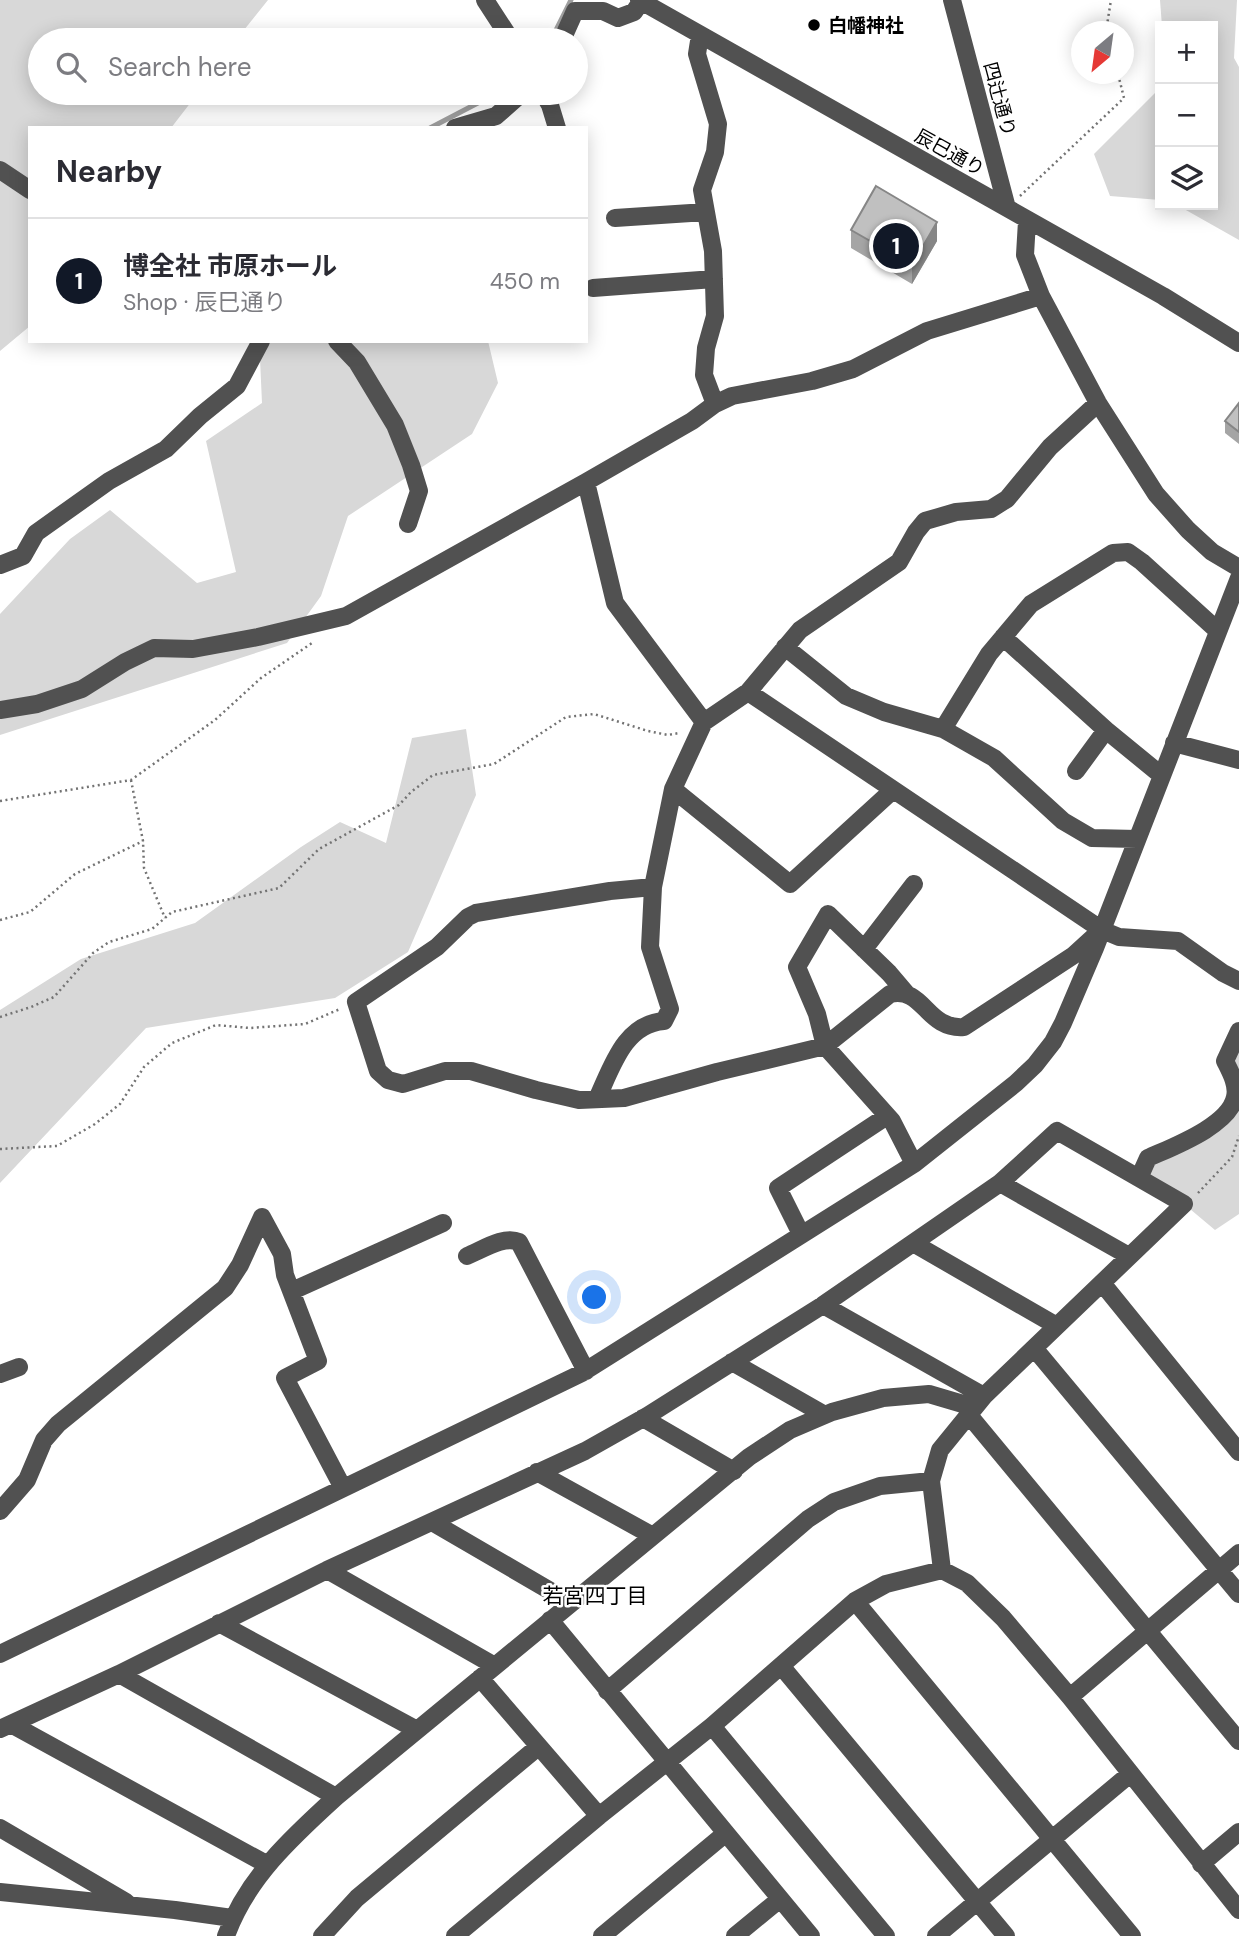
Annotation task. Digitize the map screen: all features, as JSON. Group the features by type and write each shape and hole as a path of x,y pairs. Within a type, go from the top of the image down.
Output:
{"street":[{"path":"485,0 503,28"},
{"path":"567,28 575,11 603,11 618,18 634,12 641,0"},
{"name":"辰巳通り","path":"641,0 1163,296 1239,343"},
{"name":"四辻通り","path":"953,0 1007,208"},
{"path":"700,35 697,54 718,124 715,152 702,190 712,251 715,316 706,348 704,375 715,404"},
{"path":"462,126 496,116 508,105"},
{"path":"550,105 556,126"},
{"path":"0,170 28,189"},
{"path":"615,218 706,212"},
{"path":"1027,221 1025,256 1041,296 1098,403 1156,494 1212,552 1239,568"},
{"path":"593,288 714,279"},
{"path":"0,710 37,704 82,689 125,662 154,648 193,649 346,616 586,482 732,396 812,381 853,369 927,331 1041,296"},
{"path":"0,565 23,556 36,533 88,496 166,449 200,416 237,386 260,343"},
{"path":"339,343 358,362 395,425 411,465 419,491 408,524"},
{"path":"597,1099 627,1038 651,1022 664,1021 670,1009 650,947 653,887 673,789 704,722 748,692 800,630 899,562 925,520 956,512 991,509 1007,499 1050,447 1098,403"},
{"path":"586,482 615,603 704,722"},
{"path":"943,729 989,653 1031,604 1113,553 1128,552 1142,562 1218,631"},
{"path":"0,1654 586,1371 914,1164 995,1100 1035,1065 1053,1042 1063,1023 1239,578"},
{"path":"1003,637 1106,730 1161,775"},
{"path":"785,647 846,696 884,712 943,729 994,758 1063,821 1092,838 1137,839"},
{"path":"748,692 1102,930 1119,937 1178,941 1239,981"},
{"path":"1076,771 1106,730"},
{"path":"1174,743 1239,760"},
{"path":"673,789 790,884 893,790"},
{"path":"864,949 914,884"},
{"path":"653,887 610,891 476,913 468,917 437,947 356,1002 378,1071 388,1080 403,1084 445,1071 471,1071 579,1100 624,1098 825,1046 890,994 906,993"},
{"path":"914,1164 887,1116 825,1046 817,1014 797,967 828,914 906,993 923,1005 934,1018 952,1028 964,1027 1074,955 1102,930"},
{"path":"1139,1178 1148,1158 1189,1140 1226,1115 1236,1096 1233,1078 1225,1060 1239,1031"},
{"path":"801,1234 778,1188 887,1116"},
{"path":"6,1726 119,1674 327,1570 584,1451 643,1418 822,1305 1000,1183 1057,1131 1184,1204 975,1405 940,1450 931,1481 942,1570"},
{"path":"1000,1183 1129,1256"},
{"path":"0,1511 27,1480 44,1440 58,1424 225,1288 240,1265 262,1217 282,1254 285,1275 318,1361 285,1378 343,1488"},
{"path":"292,1291 443,1223"},
{"path":"467,1256 503,1241 513,1239 519,1242 586,1371"},
{"path":"913,1243 1057,1326"},
{"path":"1102,1283 1239,1452"},
{"path":"822,1305 975,1405 1148,1631 1239,1741"},
{"path":"1034,1348 1239,1594"},
{"path":"732,1362 825,1415"},
{"path":"0,1374 19,1367"},
{"path":"226,1936 232,1918 268,1865 292,1838 336,1797 749,1457 790,1430 825,1415 883,1398 929,1394 975,1405"},
{"path":"643,1418 734,1471"},
{"path":"537,1472 653,1535"},
{"path":"607,1691 808,1519 834,1502 880,1486 931,1481"},
{"path":"432,1522 571,1603"},
{"path":"1070,1697 1239,1553"},
{"path":"327,1570 495,1666"},
{"path":"455,1936 712,1726 855,1601 886,1584 942,1570 967,1583 1003,1618 1070,1697 1239,1910"},
{"path":"855,1601 1132,1936"},
{"path":"550,1620 811,1936"},
{"path":"219,1623 417,1730"},
{"path":"782,1667 1006,1936"},
{"path":"119,1674 336,1797"},
{"path":"480,1678 599,1816"},
{"path":"6,1726 268,1865"},
{"path":"712,1726 886,1936"},
{"path":"322,1936 357,1898 538,1747"},
{"path":"936,1936 1130,1774"},
{"path":"0,1828 132,1905"},
{"path":"1201,1864 1239,1832"},
{"path":"602,1936 726,1833"},
{"path":"0,1892 232,1918"},
{"path":"735,1936 780,1899"}],"path":[{"path":"1108,21 1111,0"},
{"path":"1007,208 1124,98 1120,84"},
{"path":"0,801 131,780 215,720 261,678 319,638"},
{"path":"0,1017 54,997 93,953 109,942 152,929 172,912 279,888 319,849 399,805 433,775 494,764 566,716 594,714 668,735 686,733 704,722"},
{"path":"131,780 143,841 144,869 165,918"},
{"path":"0,920 30,912 75,874 143,841"},
{"path":"0,1149 57,1146 95,1124 120,1104 144,1067 173,1043 216,1024 250,1028 305,1024 356,1002"},
{"path":"1184,1204 1207,1185 1232,1157 1239,1136"}],"shaded area":[{"path":"0,0 268,0 246,28 28,28 28,105 189,105 173,126 28,126 28,328 0,351"},
{"path":"1160,0 1237,0 1234,58 1239,67 1239,240 1186,210 1218,210 1218,21 1162,21"},
{"path":"1155,93 1155,200 1110,196 1094,154"},
{"path":"252,343 488,343 498,383 472,434 348,516 321,596 287,643 0,735 0,614 70,539 110,510 197,583 236,572 206,441 262,403 260,359"},
{"path":"466,729 476,795 408,952 335,998 146,1028 0,1183 0,1010 81,959 195,923 340,822 386,843 412,738"},
{"path":"1239,1024 1239,1214 1215,1230 1184,1204 1139,1178 1148,1158 1226,1115 1236,1096 1225,1061"}],"building":[{"path":"876,186 937,222 912,265 851,230"},
{"path":"1239,403 1239,432 1225,421"}],"waterway":[{"path":"557,28 571,0"},
{"path":"434,126 474,105"}],"place":[{"name":"白幡神社","path":"814,25"},
{"name":"博全社 市原ホール","path":"896,246"}],"district":[{"name":"若宮四丁目","path":"595,1596"}]}
